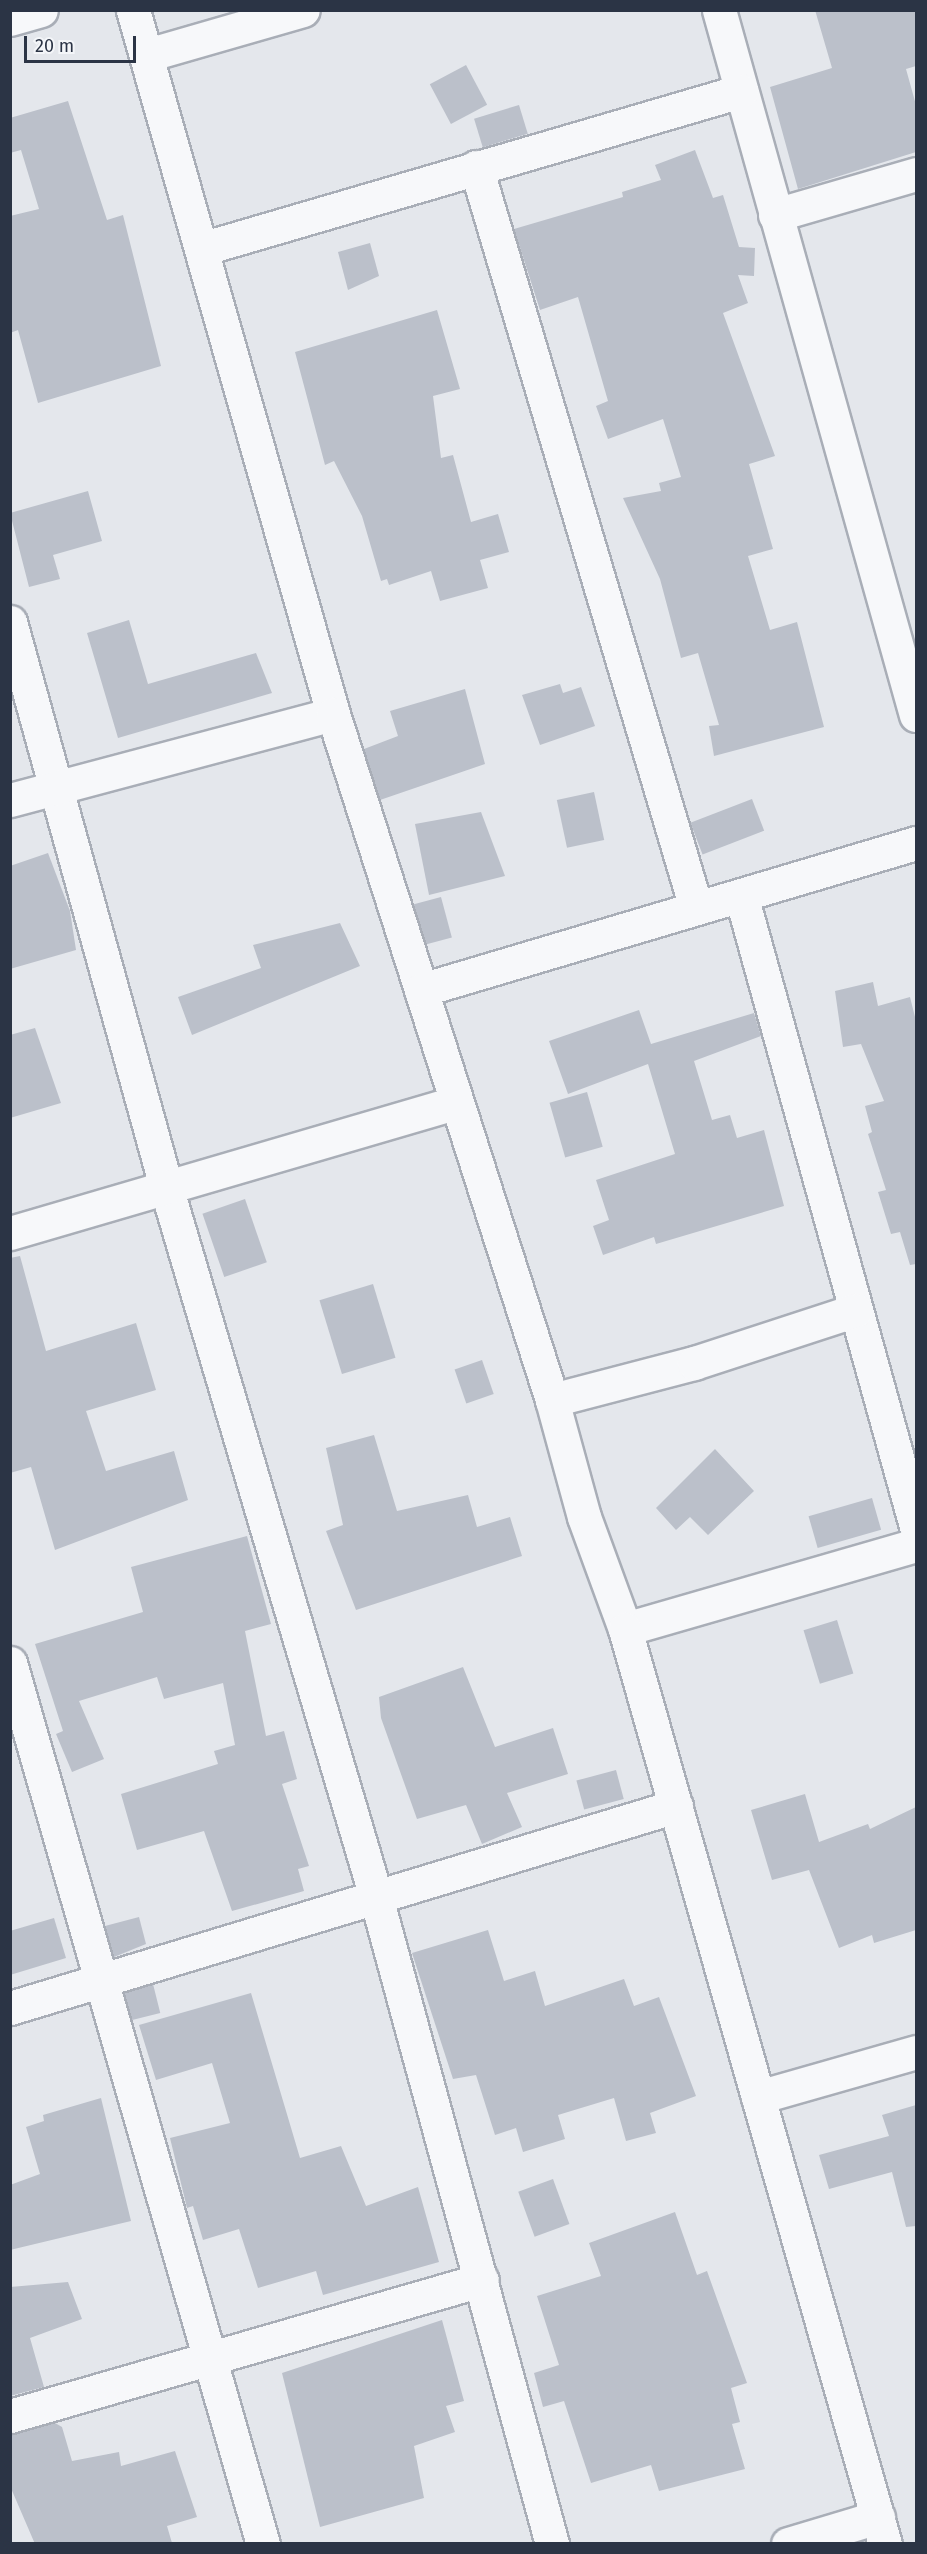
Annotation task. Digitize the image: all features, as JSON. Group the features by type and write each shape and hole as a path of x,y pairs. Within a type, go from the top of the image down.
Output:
{"street":[{"path":"10,20 41,10"},
{"path":"133,10 333,714 421,990 454,1103 552,1400 584,1517 625,1629 881,2530 788,2544"},
{"path":"147,55 303,10"},
{"path":"719,10 916,715"},
{"path":"201,249 741,91"},
{"path":"476,167 696,908"},
{"path":"775,215 916,174"},
{"path":"10,622 167,1190 376,1897 552,2544"},
{"path":"10,800 333,714"},
{"path":"421,990 916,843"},
{"path":"741,895 916,1526"},
{"path":"10,1233 167,1190 454,1103"},
{"path":"552,1400 694,1363 856,1310"},
{"path":"625,1629 916,1545"},
{"path":"10,1663 105,1980 263,2544"},
{"path":"10,2008 676,1806"},
{"path":"758,2097 916,2052"},
{"path":"10,2416 211,2355 482,2280"}],"building":[{"path":"815,10 916,10 916,66 906,69 916,105 916,152 798,189 770,87 832,68"},
{"path":"466,65 487,105 451,124 430,84"},
{"path":"68,101 107,220 123,215 161,366 38,403 18,330 10,333 10,216 39,209 21,150 10,153 10,118"},
{"path":"519,105 528,134 483,147 474,119"},
{"path":"695,150 713,198 723,195 739,247 755,248 754,276 738,275 748,303 723,313 775,456 749,464 773,549 748,556 770,630 797,622 824,727 714,756 709,726 719,725 698,653 681,658 660,579 623,498 661,491 659,483 681,477 663,419 608,439 596,406 608,401 578,297 540,310 514,229 623,197 622,192 661,180 655,165"},
{"path":"370,243 379,276 348,290 338,252"},
{"path":"437,310 460,389 433,396 441,458 453,455 471,522 498,514 509,552 480,560 488,588 440,601 431,571 389,585 387,579 381,581 362,516 334,461 325,465 295,352"},
{"path":"88,491 102,541 53,555 60,579 29,587 10,513"},
{"path":"129,620 148,684 256,653 272,693 118,738 87,633"},
{"path":"560,684 563,693 581,687 595,726 540,745 522,695"},
{"path":"465,689 485,764 380,800 364,749 398,736 390,711"},
{"path":"594,792 604,840 567,848 557,800"},
{"path":"752,799 764,831 703,854 690,823"},
{"path":"481,812 505,876 429,895 415,824"},
{"path":"48,853 70,911 76,950 10,969 10,866"},
{"path":"441,897 452,938 424,945 413,905"},
{"path":"340,923 360,966 192,1035 178,997 261,968 253,945"},
{"path":"873,982 878,1006 910,997 916,1021 916,1264 910,1265 900,1232 891,1234 878,1192 886,1190 868,1134 872,1132 865,1106 884,1101 861,1044 843,1047 835,991"},
{"path":"639,1010 651,1044 754,1013 761,1036 694,1061 712,1120 730,1115 737,1138 764,1130 784,1206 656,1244 654,1237 603,1255 593,1226 609,1220 596,1180 675,1154 648,1064 568,1094 549,1041"},
{"path":"35,1028 61,1103 10,1118 10,1035"},
{"path":"587,1092 603,1147 565,1158 550,1103"},
{"path":"245,1199 267,1262 224,1277 202,1214"},
{"path":"20,1256 46,1351 136,1323 156,1390 86,1411 106,1471 174,1451 188,1500 55,1550 31,1467 10,1473 10,1258"},
{"path":"373,1284 396,1358 342,1374 319,1300"},
{"path":"482,1360 494,1394 466,1403 455,1369"},
{"path":"374,1435 397,1511 468,1495 477,1527 510,1517 522,1556 356,1610 326,1531 343,1525 326,1448"},
{"path":"715,1449 754,1491 708,1535 690,1517 676,1530 656,1508"},
{"path":"872,1498 881,1530 818,1548 809,1516"},
{"path":"247,1536 271,1624 245,1631 266,1736 284,1731 297,1779 282,1784 309,1866 298,1869 304,1891 232,1911 204,1831 137,1850 121,1794 218,1764 214,1751 235,1745 223,1683 164,1699 157,1677 79,1701 104,1759 72,1772 56,1734 63,1731 35,1644 143,1612 131,1567"},
{"path":"837,1620 853,1674 820,1684 804,1630"},
{"path":"463,1667 495,1747 553,1728 568,1774 507,1793 522,1827 482,1844 466,1805 417,1819 381,1718 379,1697"},
{"path":"616,1770 624,1799 584,1810 576,1781"},
{"path":"805,1794 819,1842 868,1824 870,1829 916,1807 916,1930 874,1943 872,1935 839,1948 809,1870 772,1880 751,1810"},
{"path":"139,1917 146,1944 114,1957 105,1926"},
{"path":"54,1918 66,1958 10,1975 10,1931"},
{"path":"488,1930 504,1981 535,1971 545,2006 624,1979 634,2006 659,1997 696,2096 650,2113 656,2133 626,2141 614,2098 558,2115 565,2139 523,2152 516,2128 495,2135 476,2075 453,2079 412,1953"},
{"path":"153,1984 160,2013 131,2020 124,1991"},
{"path":"251,1993 300,2158 341,2146 366,2206 418,2187 439,2262 323,2295 316,2271 258,2288 239,2229 203,2240 193,2206 187,2208 170,2138 230,2123 212,2063 156,2080 139,2025"},
{"path":"101,2098 131,2221 10,2250 10,2185 40,2174 26,2127 44,2121 43,2115"},
{"path":"916,2105 916,2226 906,2227 892,2172 829,2189 819,2155 889,2136 882,2115"},
{"path":"553,2179 569,2224 535,2237 518,2192"},
{"path":"675,2212 697,2275 707,2271 747,2383 731,2388 740,2422 732,2424 745,2469 659,2491 651,2465 591,2483 564,2401 543,2407 534,2373 559,2365 537,2296 601,2276 589,2243"},
{"path":"68,2282 82,2319 30,2338 44,2387 10,2396 10,2287"},
{"path":"442,2320 464,2401 446,2406 455,2432 414,2446 424,2498 320,2527 282,2373"},
{"path":"55,2423 62,2427 72,2461 119,2452 121,2466 175,2451 197,2517 167,2526 172,2543 35,2544 10,2486 10,2434"}]}
